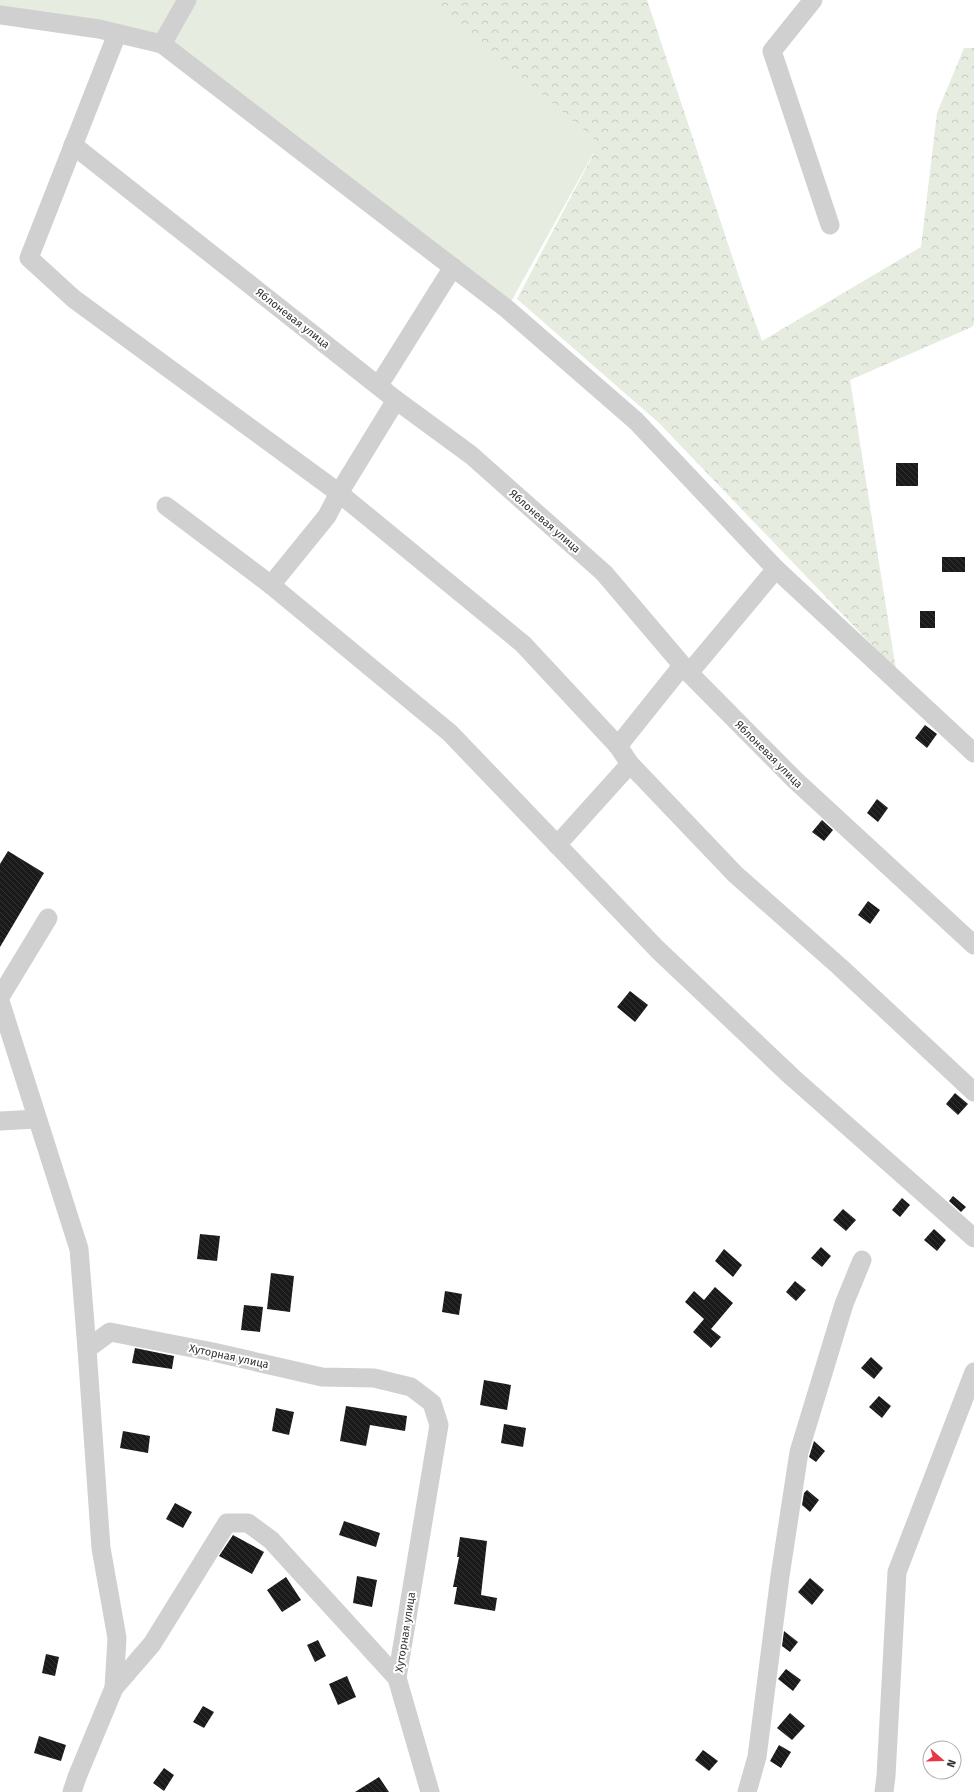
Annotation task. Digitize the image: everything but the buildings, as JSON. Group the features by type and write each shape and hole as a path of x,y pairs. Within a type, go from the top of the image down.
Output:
{"street":[{"path":"162,44 187,0"},
{"path":"812,0 772,51 830,225"},
{"path":"0,15 117,34 162,44 507,309 636,421 776,569 974,754"},
{"path":"117,34 29,258 74,299 339,493 523,644 618,746 630,764 735,874 840,967 974,1092"},
{"name":"Яблоневая улица","path":"73,145 379,385 396,400 471,455 604,573 685,670 795,780 974,945"},
{"path":"379,385 453,267"},
{"path":"271,585 327,516 339,493 396,400"},
{"path":"166,506 271,585 450,733 658,950 792,1076 974,1238"},
{"path":"618,746 776,569"},
{"path":"557,845 630,764"},
{"path":"0,997 48,918"},
{"path":"0,1001 79,1249 88,1350 101,1548 117,1638 114,1688"},
{"path":"0,1121 37,1118"},
{"path":"746,1792 757,1757 780,1576 799,1452 844,1304 862,1260"},
{"name":"Хуторная улица","path":"88,1350 110,1332 214,1352 322,1377 374,1378 411,1388 432,1403 439,1426 397,1678"},
{"path":"884,1792 897,1572 974,1372"},
{"path":"72,1792 114,1688 152,1644 227,1523 248,1523 271,1540 397,1678 430,1792"}],"green space":[{"path":"0,0 431,0 599,143 507,309 162,44 0,15"},
{"path":"338,0 647,0 742,286 762,341 921,247 937,113 964,48 974,48 974,324 972,327 850,380 896,670 658,422 517,299 594,153 462,47"}]}
